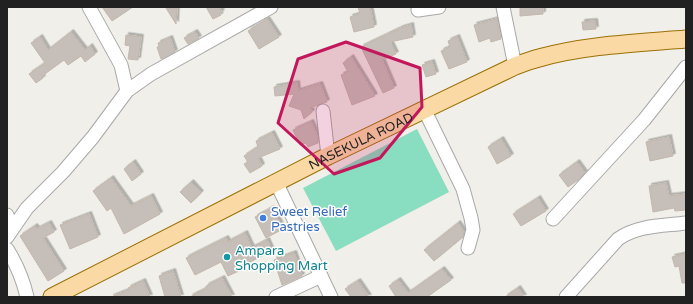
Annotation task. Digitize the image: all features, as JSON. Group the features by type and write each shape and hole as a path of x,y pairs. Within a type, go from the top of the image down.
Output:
{"main road":[{"name":"NASEKULA ROAD","path":"52,297 328,156 515,66 562,52 686,39"}],"street":[{"path":"89,7 121,65 127,91"},
{"path":"9,233 27,208 63,172 93,137 127,91 151,74 271,7"},
{"path":"418,10 439,7"},
{"path":"503,7 515,66"},
{"path":"553,219 644,120 686,67"},
{"path":"424,109 463,189 473,230 468,248"},
{"path":"323,111 328,156"},
{"path":"276,182 331,297"},
{"path":"7,215 9,233"},
{"path":"566,297 618,239 627,232 637,229 686,223"},
{"path":"7,249 17,265 24,282 27,297"},
{"path":"276,297 321,276"}],"highlighted area":[{"path":"346,42 420,68 422,107 380,158 334,174 278,123 298,59"}],"green space":[{"path":"417,129 449,192 336,251 303,188"}],"building":[{"path":"102,7 133,7 112,21"},
{"path":"206,7 219,7 222,12 219,14 221,15 213,19"},
{"path":"358,7 370,7 374,27 354,32 350,17 360,14"},
{"path":"520,7 543,7 543,14 520,16"},
{"path":"166,8 177,8 176,24"},
{"path":"267,19 279,37 259,49 248,31"},
{"path":"497,19 501,39 491,42 490,38 479,42 474,25"},
{"path":"595,21 596,29 583,30 582,22"},
{"path":"411,25 413,37 390,42 396,54 382,60 394,88 383,93 361,47 401,28"},
{"path":"71,32 85,50 90,46 95,54 85,62 81,56 68,65 64,60 42,76 43,78 36,83 29,74 45,63 31,43 40,37 48,50"},
{"path":"195,32 199,38 188,44 184,38"},
{"path":"126,35 141,37 138,60 128,59 130,46 125,45"},
{"path":"457,37 467,62 449,69 441,51 450,47 448,41"},
{"path":"170,38 175,52 161,59 157,47 159,47 158,43"},
{"path":"351,57 375,96 352,105 341,75 348,72 343,63"},
{"path":"432,62 436,74 426,77 422,65"},
{"path":"297,83 298,91 320,84 327,102 310,108 312,112 304,119 301,110 289,106 294,94 275,96 274,87"},
{"path":"311,122 318,138 318,143 308,147 306,143 300,145 293,130"},
{"path":"272,133 280,149 258,158 262,166 250,173 244,164 248,162 244,156 258,147 256,141"},
{"path":"669,137 673,156 650,161 646,142"},
{"path":"501,139 511,156 497,164 488,147"},
{"path":"133,162 141,174 132,181 124,169"},
{"path":"577,162 585,173 568,187 559,175"},
{"path":"111,178 131,206 151,196 160,214 124,234 111,208 107,211 93,191"},
{"path":"191,182 201,193 191,203 180,192"},
{"path":"666,183 669,196 686,194 686,210 675,211 674,208 653,212 649,186"},
{"path":"538,198 546,211 521,226 513,214"},
{"path":"272,208 283,229 266,238 255,217"},
{"path":"89,214 98,237 70,249 60,225"},
{"path":"49,223 54,232 43,238 64,271 48,281 20,236 35,226 37,229"},
{"path":"458,223 464,232 463,237 434,261 424,250"},
{"path":"245,233 252,248 267,240 272,251 240,267 241,270 228,276 221,262 195,275 186,258 226,238 228,242"},
{"path":"294,253 302,276 282,285 274,260"},
{"path":"686,254 686,283 682,283 679,266 675,267 672,257"},
{"path":"442,269 451,280 427,297 396,297 389,286 398,280 408,293"},
{"path":"173,271 181,297 165,297 159,276"},
{"path":"222,278 232,297 190,297 207,288 206,286"},
{"path":"143,281 150,297 111,297 129,290 128,288"},
{"path":"358,281 369,297 351,297 345,289"},
{"path":"518,288 524,297 505,297"}],"place":[{"name":"Sweet Relief Pastries","path":"263,218"},
{"name":"Ampara Shopping Mart","path":"227,257"}]}
